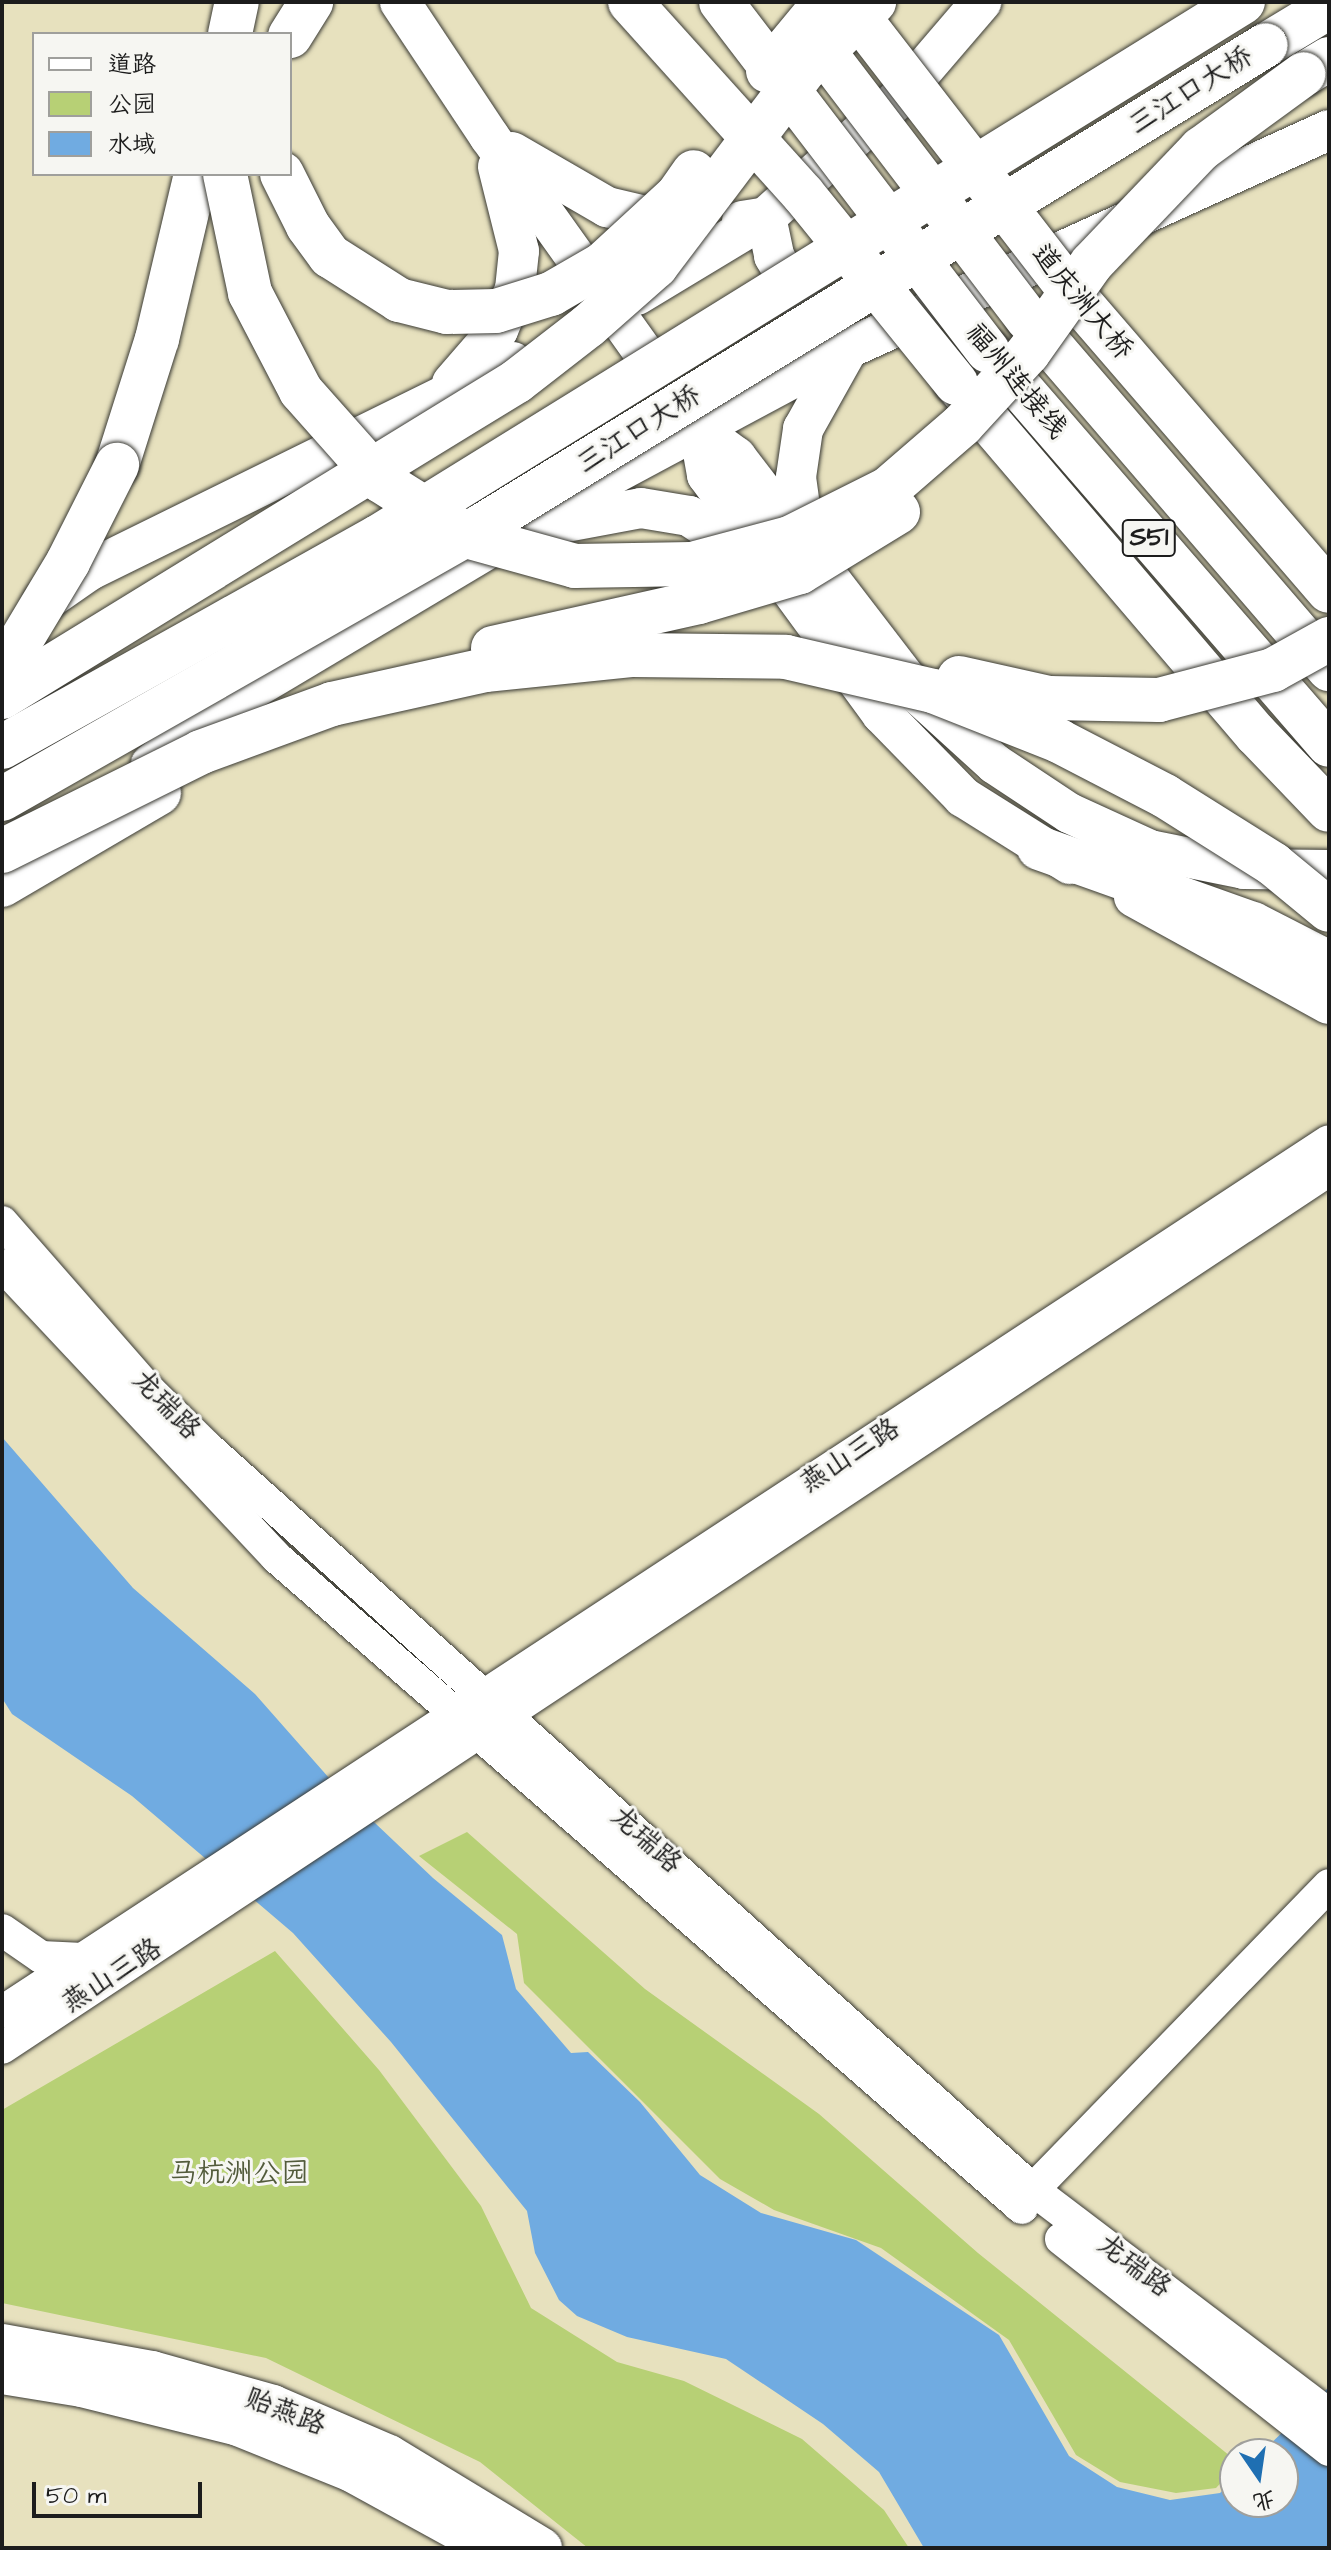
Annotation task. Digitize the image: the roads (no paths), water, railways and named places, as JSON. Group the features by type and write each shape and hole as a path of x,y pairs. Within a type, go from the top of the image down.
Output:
{"highway":[{"path":"230,32 237,2"},
{"path":"292,33 311,2"},
{"path":"630,2 803,194"},
{"path":"660,2 803,194 956,383 1256,734 1329,810"},
{"name":"福州连接线","path":"721,2 1015,341 1329,669"},
{"name":"福州连接线","path":"785,2 1015,341 1320,735"},
{"path":"283,176 315,236 330,256 361,280 399,300 447,312 496,311 551,294 603,264 677,196 762,77 825,2"},
{"name":"道庆洲大桥","path":"847,2 1070,291 1329,591"},
{"path":"2,697 517,381 588,326 656,266 804,70 874,2"},
{"name":"三江口大桥","path":"2,747 378,537 1243,2"},
{"name":"三江口大桥","path":"2,799 483,525 1329,7"},
{"path":"225,176 250,293 301,391 381,481 470,537 575,566 692,564 790,538 888,489 962,425 1015,341 1201,149 1316,67"},
{"path":"2,663 17,647 68,562 117,465 157,339 196,176"},
{"path":"2,882 208,764 381,686 529,636 699,602 800,572 897,513 973,438 1015,341"},
{"path":"817,619 933,691 1059,741 1165,796 1273,864 1329,910"},
{"path":"2,851 201,752 332,704 485,670 633,655 817,619 937,673 1049,698 1159,700 1273,670 1329,639"},
{"path":"1039,848 1253,924 1329,963"}],"main road":[{"path":"400,2 489,136 699,430 707,475 817,619 882,714 963,797 1039,848 1329,1004"},
{"path":"2,633 90,570 422,410 614,309 766,217 898,99 981,2"},
{"path":"2,882 231,702 699,430 849,348 1329,130"},
{"path":"489,136 556,181 607,207 658,222 711,226 766,217"},
{"path":"422,410 471,366 498,330 515,289 519,251 512,210 489,136"},
{"path":"766,217 774,256 811,319 849,348"},
{"path":"817,619 796,477 803,429 849,348"},
{"path":"456,569 551,525 641,508 689,516 728,537 817,619 918,694 995,764 1069,813 1150,850 1244,869 1329,870"},
{"name":"贻燕路","path":"2,2344 152,2371 273,2405 389,2455 542,2548"},
{"name":"贻燕路","path":"2,2374 82,2387 238,2426 352,2472 490,2548"}],"street":[{"name":"燕山三路","path":"2,2048 212,1894 1329,1141"},
{"name":"燕山三路","path":"495,1704 1329,1170"},
{"name":"龙瑞路","path":"2,1222 173,1415 495,1704 1026,2198"},
{"name":"龙瑞路","path":"2,1265 276,1557 465,1724 1026,2198 1284,2396 1329,2450"},
{"path":"1026,2198 1329,1885"},
{"name":"燕山三路","path":"2,2012 83,1959 212,1894"},
{"path":"2,1930 41,1957 83,1959"},
{"name":"龙瑞路","path":"1284,2396 1329,2415"}],"water":[{"path":"2,1437 133,1588 255,1694 337,1787 433,1878 502,1935 516,1989 571,2053 588,2052 640,2102 700,2175 761,2213 856,2240 999,2335 1069,2456 1117,2487 1170,2500 1219,2493 1219,2518 1299,2518 1299,2438 1276,2438 1329,2387 1329,2548 924,2548 879,2472 823,2424 726,2359 627,2337 577,2316 559,2300 535,2253 527,2211 391,2042 293,1933 132,1796 12,1714 2,1698"}],"park label":[{"name":"马杭洲公园","path":"239,2174"}]}
